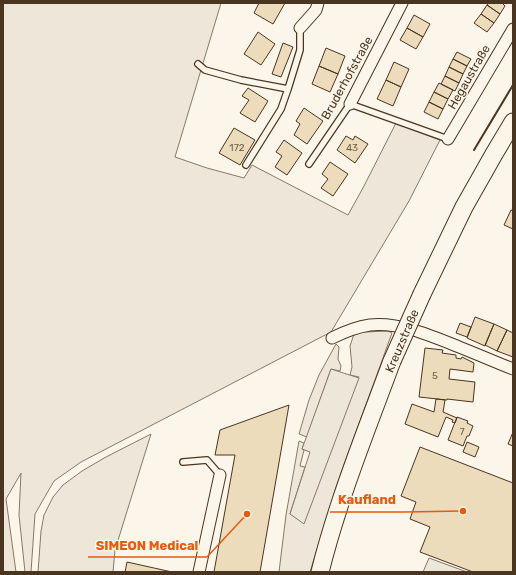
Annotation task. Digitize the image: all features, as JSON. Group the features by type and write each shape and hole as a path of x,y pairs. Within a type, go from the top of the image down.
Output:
{"main road":[{"name":"Kreuzstraße","path":"320,572 340,502 392,361 422,294 464,208 513,122"}],"street":[{"path":"300,28 316,10 318,3"},
{"name":"Bruderhofstraße","path":"350,104 402,3"},
{"name":"Hegaustraße","path":"448,139 513,29"},
{"path":"332,338 347,331 370,325 388,325 406,328 426,334 513,369"},
{"path":"199,572 220,475"}],"lane":[{"path":"246,165 280,109 288,89 300,50 300,28"},
{"path":"198,64 205,70 241,80 288,89"},
{"path":"350,104 448,139"},
{"name":"Bruderhofstraße","path":"309,164 350,104"},
{"path":"183,462 207,460 220,475"}],"shaded area":[{"path":"3,3 221,3 175,157 207,168 244,178 252,165 348,215 396,123 440,140 409,201 331,332 81,462 54,481 35,514 31,572 25,572 19,515 21,473 6,499 16,572 3,572"},
{"path":"388,331 392,333 336,487 310,572 279,572 286,515 299,441 304,443 300,466 305,467 290,514 359,377 350,375 352,367 350,346 354,334"},
{"path":"336,344 339,347 338,359 341,366 340,371 331,369 307,437 299,434 309,400 319,375"},
{"path":"331,369 359,378 304,524 290,514 310,452 302,449"},
{"path":"151,434 115,550 113,572 38,572 41,531 44,515 53,497 63,485 82,471"},
{"path":"429,558 467,572 423,572"}],"building":[{"path":"259,3 285,3 273,24 254,13"},
{"path":"488,3 502,3 505,6 500,14 487,5"},
{"path":"487,5 500,14 494,23 481,14"},
{"path":"481,14 494,23 487,32 474,23"},
{"path":"414,15 430,24 423,37 407,28"},
{"path":"407,28 423,37 416,49 400,40"},
{"path":"258,32 275,44 261,65 244,54"},
{"path":"283,43 293,47 281,77 272,74"},
{"path":"326,48 345,56 338,74 319,66"},
{"path":"457,52 471,59 467,66 453,59"},
{"path":"453,59 467,66 463,74 449,67"},
{"path":"394,62 409,69 401,87 386,80"},
{"path":"319,66 338,74 330,92 312,84"},
{"path":"449,67 463,74 459,83 445,76"},
{"path":"445,76 459,83 455,91 441,84"},
{"path":"386,80 401,87 393,106 377,99"},
{"path":"439,83 453,90 448,99 434,92"},
{"path":"248,88 268,101 255,122 240,113 249,100 242,96"},
{"path":"434,92 448,99 443,109 429,102"},
{"path":"429,102 443,109 438,119 424,112"},
{"path":"304,108 323,121 307,144 294,135 300,124 296,121"},
{"path":"234,128 255,140 240,165 219,153"},
{"path":"346,136 353,140 355,136 368,144 355,163 337,150"},
{"path":"284,140 302,153 287,175 275,167 282,156 276,152"},
{"path":"330,162 348,174 333,196 321,188 328,179 322,174"},
{"path":"511,210 513,211 513,229 504,225"},
{"path":"475,317 494,324 485,346 467,338"},
{"path":"460,323 471,327 467,337 456,333"},
{"path":"494,324 507,330 497,351 485,345"},
{"path":"507,330 513,333 513,357 497,351"},
{"path":"425,348 443,350 442,353 456,355 456,358 461,359 462,357 474,363 473,372 450,369 449,379 475,382 473,402 419,397"},
{"path":"436,399 445,400 443,412 457,418 455,423 452,422 453,420 446,417 438,437 405,424 412,404 434,412"},
{"path":"289,405 260,572 214,572 235,455 215,455 220,430"},
{"path":"457,417 468,421 467,423 473,426 463,446 448,440"},
{"path":"513,432 513,446 508,444"},
{"path":"467,442 479,447 475,457 463,452"},
{"path":"420,447 513,483 513,572 473,572 420,552 430,527 410,519 416,502 401,496"},
{"path":"127,562 172,572 125,572"}],"wall":[{"path":"474,150 513,85"}],"place":[{"name":"Kaufland","path":"463,511"},
{"name":"SIMEON Medical","path":"247,514"}]}
